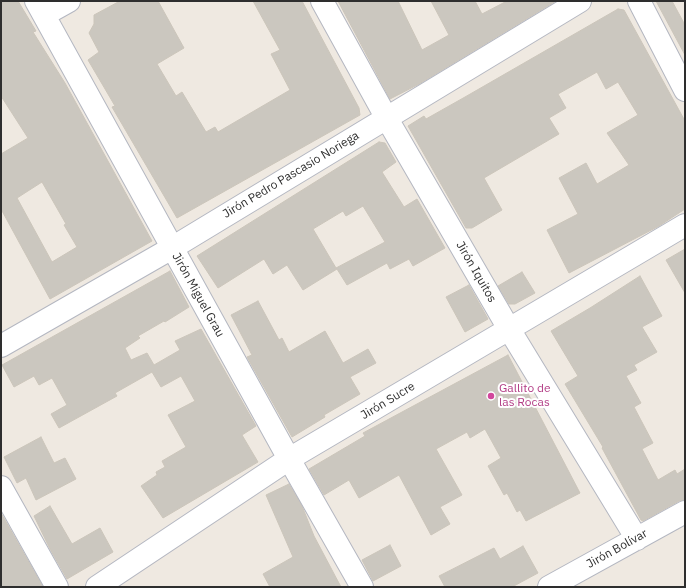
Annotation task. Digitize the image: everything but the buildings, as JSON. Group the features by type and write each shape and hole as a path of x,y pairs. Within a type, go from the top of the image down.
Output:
{"street":[{"path":"40,8 69,1"},
{"name":"Jirón Iquitos","path":"322,1 386,118 509,329 637,539"},
{"name":"Jirón Pedro Pascasio Noriega","path":"1,346 172,248 580,1"},
{"path":"639,1 685,90"},
{"name":"Jirón Miguel Grau","path":"40,8 289,459 362,587"},
{"name":"Jirón Sucre","path":"97,587 289,459 685,225"},
{"path":"1,487 57,587"},
{"name":"Jirón Bolívar","path":"549,587 685,512"}],"place":[{"name":"Gallito de las Rocas","path":"491,396"}]}
